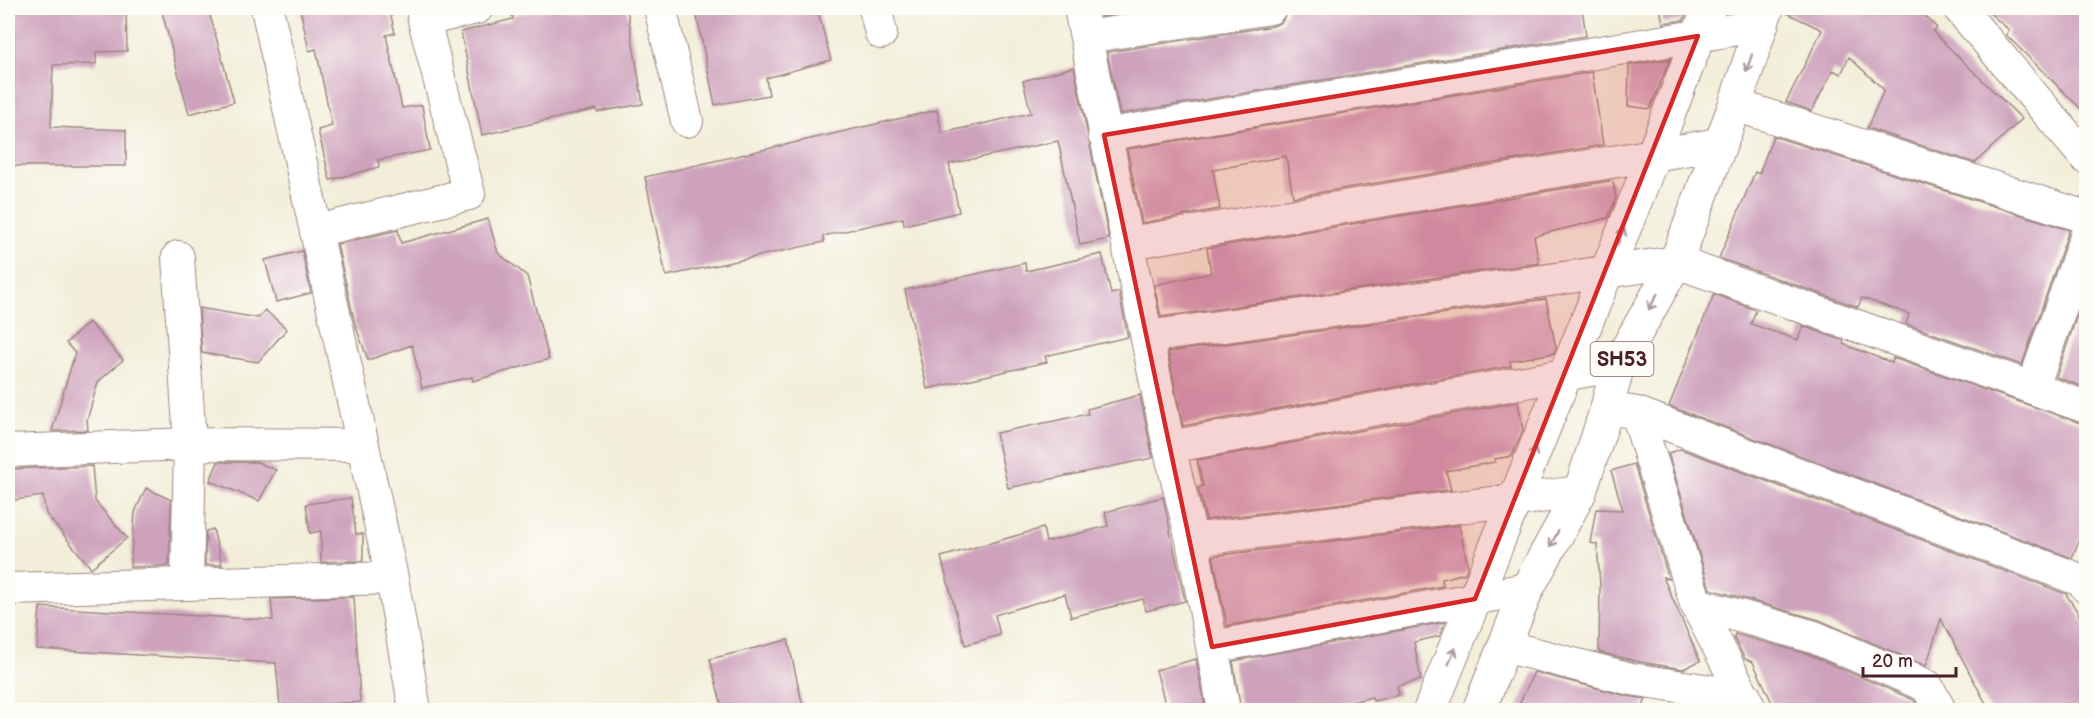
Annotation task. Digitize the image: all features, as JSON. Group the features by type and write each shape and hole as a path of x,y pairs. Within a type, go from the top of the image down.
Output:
{"main road":[{"name":"SH53","path":"1479,711 1527,589 1622,411 1618,366 1676,262 1735,105 1765,16"},
{"name":"SH53","path":"1430,711 1653,156 1704,22"}],"street":[{"path":"267,8 392,578 415,711"},
{"path":"316,231 470,194 423,14 477,8"},
{"path":"660,8 687,121"},
{"path":"1224,711 1192,540 1169,447 1129,243 1104,135 1084,22 1270,8"},
{"path":"1959,8 2086,158"},
{"path":"1104,135 1704,22 1765,16"},
{"path":"1735,105 2086,218"},
{"path":"1129,243 1719,144"},
{"path":"2032,387 2086,236"},
{"path":"178,257 190,444 187,584"},
{"path":"1147,337 1676,262 2086,408"},
{"path":"1169,447 1618,366"},
{"path":"1622,411 2083,581 2086,587"},
{"path":"1622,411 1696,604 1748,703"},
{"path":"8,452 190,444 363,445"},
{"path":"1192,540 1580,492"},
{"path":"8,589 392,578"},
{"path":"1212,647 1527,589"},
{"path":"1696,604 1824,641 1927,686 1940,711"},
{"path":"1504,646 1631,679 1748,703"}],"highlighted area":[{"path":"1698,36 1475,599 1212,647 1104,135"}],"building":[{"path":"14,8 126,8 127,51 96,52 96,64 53,65 51,127 126,130 126,166 14,166"},
{"path":"180,8 208,8 234,102 189,114 162,12"},
{"path":"300,8 389,8 395,33 386,35 402,108 422,105 430,150 378,160 379,167 330,180 318,130 332,126 316,49 309,51"},
{"path":"555,8 627,8 643,104 597,112 597,109 482,135 461,32 513,19 512,15"},
{"path":"695,8 817,8 831,60 766,78 769,95 715,105"},
{"path":"1099,8 1158,8 1101,17"},
{"path":"1288,8 1582,8 1586,36 1120,114 1107,52 1273,26 1282,22"},
{"path":"1660,8 1689,8 1684,20 1663,23"},
{"path":"1785,8 1917,8 1937,28 1933,32 2022,119 1975,163 1867,128 1884,90 1849,57 1841,74 1833,70 1812,111 1786,102 1822,30 1785,12"},
{"path":"1984,8 2086,8 2086,114 2006,35 2009,30"},
{"path":"1670,59 1650,109 1628,106 1629,65"},
{"path":"1074,67 1109,239 1080,245 1058,141 949,164 959,212 904,225 903,218 823,236 824,242 666,276 645,177 937,110 942,133 1031,113 1023,81"},
{"path":"1592,72 1603,145 1293,197 1286,156 1213,170 1220,209 1142,223 1127,149"},
{"path":"1773,136 2069,230 2022,365 1906,324 1909,314 1862,298 1858,307 1719,258 1755,172 1759,174"},
{"path":"1613,182 1616,198 1608,218 1534,236 1539,263 1161,317 1154,285 1211,273 1207,248"},
{"path":"488,219 498,253 527,276 549,359 473,381 472,377 422,388 412,345 368,360 355,324 337,244 398,230 401,243"},
{"path":"302,251 311,293 276,302 265,260"},
{"path":"1102,254 1111,294 1119,292 1128,337 1045,356 1047,362 927,389 905,290 1025,263 1026,271"},
{"path":"2086,289 2086,388 2056,377"},
{"path":"1714,294 1756,310 1751,324 1798,340 1803,326 1844,341 1843,344 1892,363 1893,358 2086,425 2086,522 2072,558 1669,406"},
{"path":"1546,299 1556,348 1554,353 1510,361 1511,366 1183,426 1168,352"},
{"path":"199,308 258,318 265,310 287,329 258,362 202,353"},
{"path":"89,322 123,360 98,382 87,420 88,430 52,431 75,353 66,343"},
{"path":"1140,395 1153,458 1008,488 996,433 1088,414 1087,409"},
{"path":"1518,402 1523,430 1512,456 1495,459 1495,462 1446,471 1451,490 1206,520 1198,488 1203,486 1197,460"},
{"path":"1681,449 2066,594 2086,625 2086,711 1990,711 1941,619 1926,666 1819,620 1710,589 1668,453"},
{"path":"218,462 257,462 276,470 259,501 210,481"},
{"path":"1634,464 1669,579 1663,577 1700,661 1683,669 1599,652 1600,585 1597,544 1590,543 1596,509 1623,510 1611,471"},
{"path":"92,466 95,501 127,538 91,568 46,514 43,496 8,501 8,469"},
{"path":"146,488 171,500 169,566 130,567 135,512"},
{"path":"1163,497 1185,601 1146,611 1143,599 1071,617 1065,594 995,615 1000,635 965,645 941,557 1043,528 1046,542 1108,526 1105,512"},
{"path":"351,498 356,534 363,534 363,561 321,562 321,531 310,533 306,504"},
{"path":"1459,525 1468,566 1465,573 1442,579 1443,586 1227,626 1213,556"},
{"path":"213,529 222,565 205,565 206,531"},
{"path":"354,597 360,702 280,707 276,663 37,649 40,607 273,620 271,599"},
{"path":"1445,622 1440,636 1414,642 1421,680 1397,686 1399,695 1373,701 1372,697 1316,711 1241,711 1233,661"},
{"path":"1735,634 1808,654 1914,700 1920,711 1776,711 1753,662 1745,659 1734,638"},
{"path":"788,640 804,711 723,711 710,659"},
{"path":"1196,659 1206,711 1167,711 1156,670"},
{"path":"1534,672 1646,699 1641,711 1516,711"}]}
